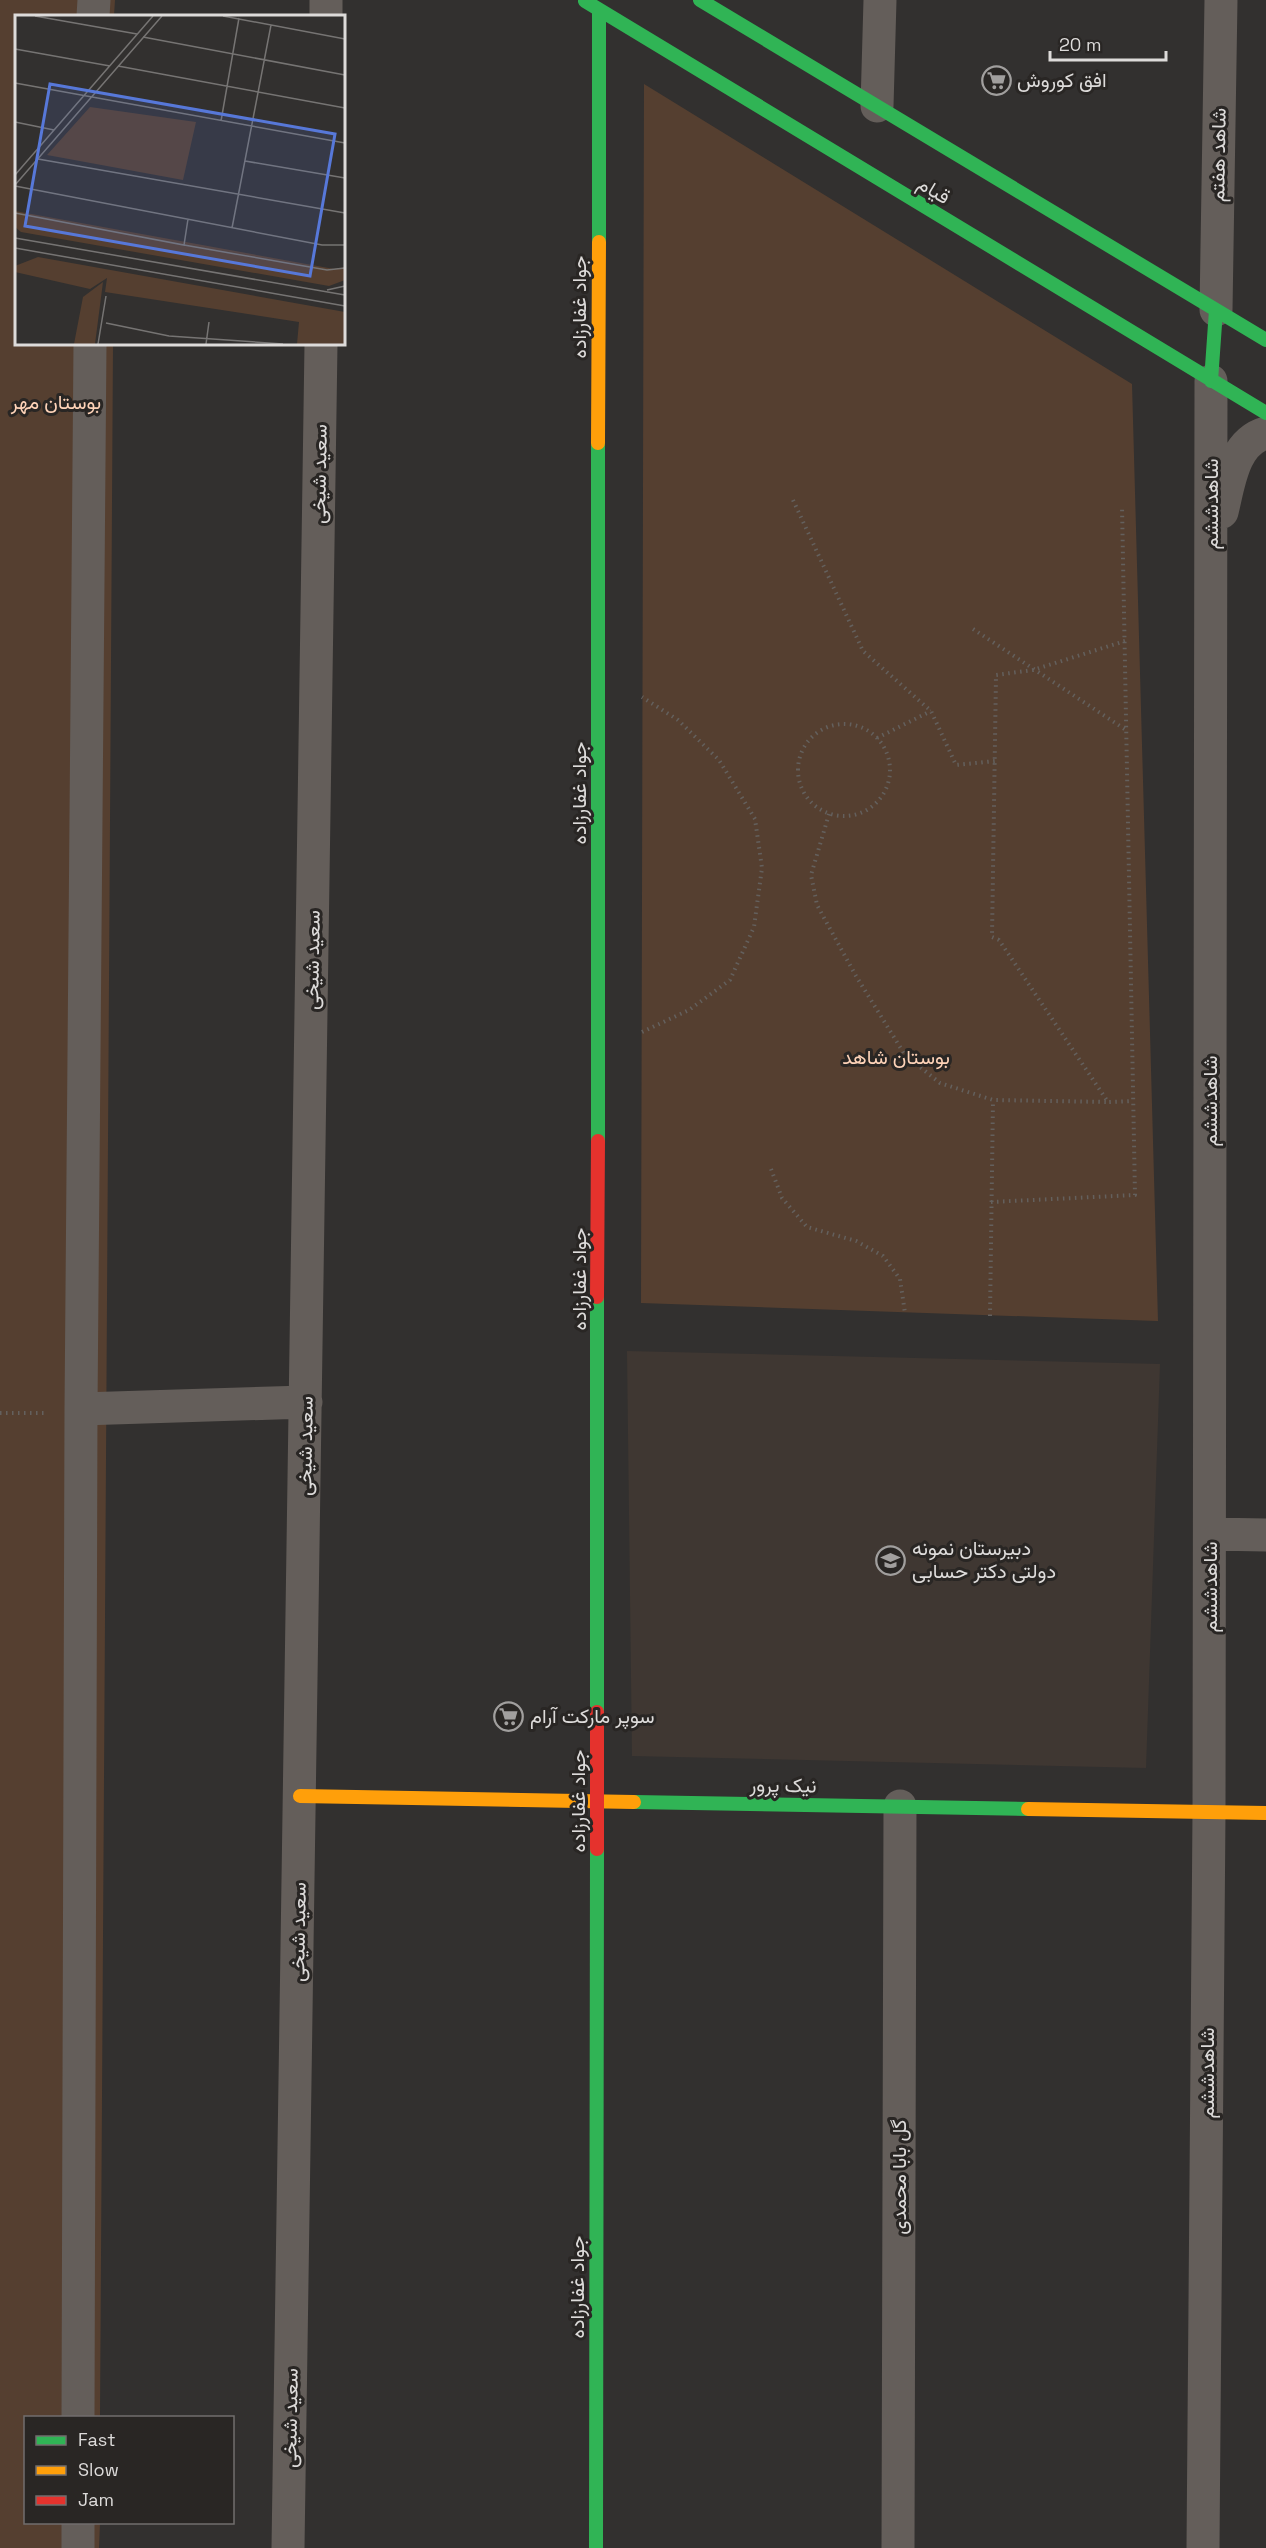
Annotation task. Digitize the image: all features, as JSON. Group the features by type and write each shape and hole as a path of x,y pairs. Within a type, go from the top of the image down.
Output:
{"street":[{"name":"قیام","path":"583,0 1266,413"},
{"path":"700,0 1266,340"},
{"path":"877,106 880,0"},
{"name":"شاهد هفتم","path":"1216,310 1221,0"},
{"name":"جواد غفارزاده","path":"596,2548 599,10"},
{"path":"1211,381 1216,310"},
{"path":"78,2416 81,1410 90,345"},
{"name":"سعید شیخی","path":"288,2548 321,345"},
{"name":"شاهدششم","path":"1203,2548 1209,1812 1211,381"},
{"name":"شاهدششم","path":"1210,627 1221,512 1233,470 1245,445 1266,433"},
{"path":"81,1410 306,1402"},
{"path":"1210,1534 1266,1534"},
{"name":"نیک پرور","path":"300,1796 1266,1813"},
{"name":"گل بابا محمدی","path":"898,2548 900,1806"},
{"path":"78,2524 78,2548"}],"path":[{"path":"793,500 863,651 931,711 956,765 995,761"},
{"path":"991,1202 1135,1195 1122,506"},
{"path":"973,629 1126,730"},
{"path":"1108,1102 999,940 992,938 996,675 1034,670 1125,641"},
{"path":"642,697 678,720 719,760 755,819 762,868 754,927 730,980 688,1010 642,1032"},
{"path":"878,738 931,711"},
{"path":"836,724 851,724 866,729 878,738 886,751 890,765 889,781 883,796 873,807 859,814 843,816 829,814 815,807 805,794 799,780 798,766 806,745 822,729 836,724"},
{"path":"829,814 811,875 817,905 856,976 905,1055 940,1083 993,1100 1133,1101"},
{"path":"990,1316 993,1100"},
{"path":"771,1169 782,1198 807,1227 856,1241 883,1256 900,1279 905,1313"},
{"path":"0,1413 40,1414"}],"shaded area":[{"name":"دبیرستان نمونه دولتی دکتر حسابی","path":"627,1351 1160,1364 1146,1768 632,1756"}],"green space":[{"name":"بوستان مهر","path":"0,0 115,0 114,15 15,15 15,345 113,345 100,2416 24,2416 24,2524 100,2524 99,2548 0,2548"},
{"name":"بوستان شاهد","path":"644,84 1132,384 1158,1321 641,1303"}],"traffic: fast":[{"path":"700,0 1266,340"},
{"path":"585,1 1266,413"},
{"path":"599,10 599,242"},
{"path":"1211,381 1216,310"},
{"path":"598,443 598,1141"},
{"path":"597,1297 597,1712"},
{"path":"634,1802 1028,1809"},
{"path":"596,2548 597,1849"}],"traffic: slow":[{"path":"598,443 599,242"},
{"path":"300,1796 634,1802"},
{"path":"1028,1809 1266,1813"}],"traffic: jam":[{"path":"597,1297 598,1141"},
{"path":"597,1712 597,1849"}],"place":[{"name":"افق کوروش","path":"996,80"},
{"name":"دبیرستان نمونه دولتی دکتر حسابی","path":"891,1560"},
{"name":"سوپر مارکت آرام","path":"509,1716"}]}
